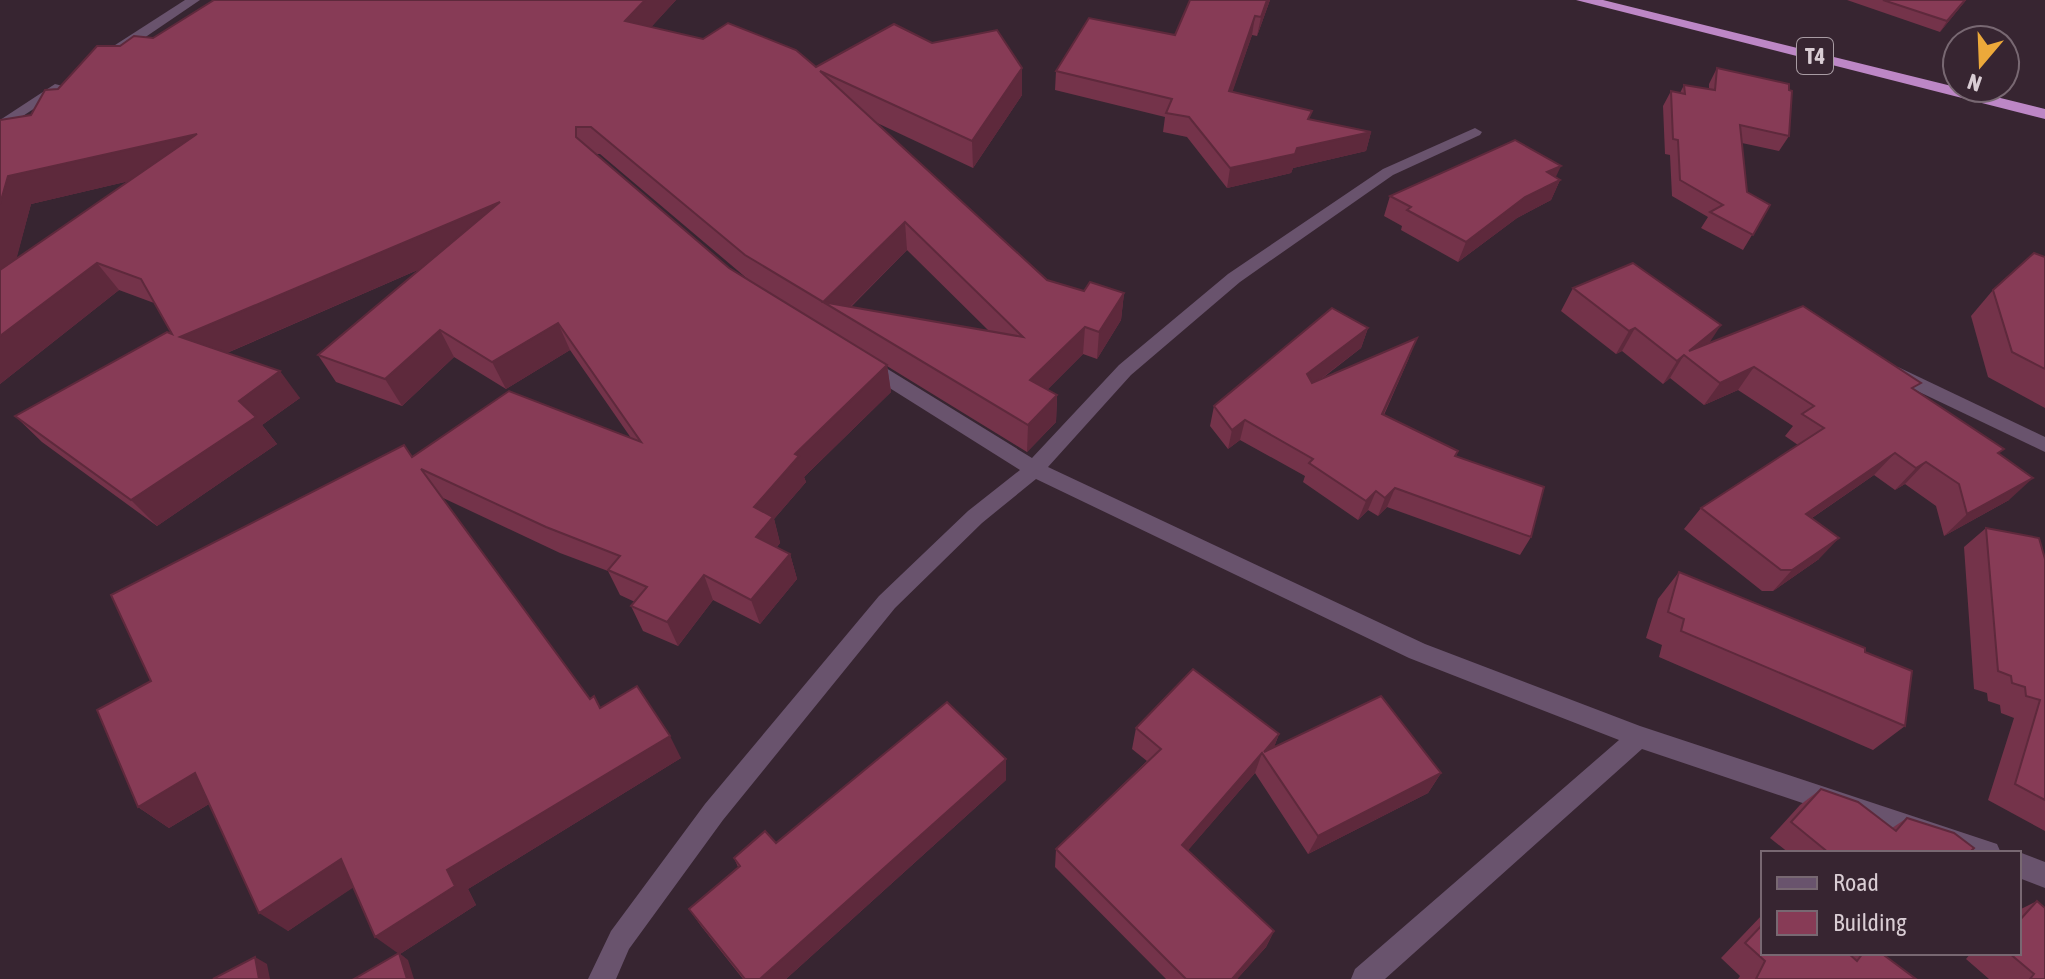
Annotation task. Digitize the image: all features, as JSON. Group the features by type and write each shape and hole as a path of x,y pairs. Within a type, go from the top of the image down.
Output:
{"highway":[{"name":"T4","path":"1584,0 2045,114"}],"street":[{"path":"103,59 194,0"},
{"path":"0,127 78,76"},
{"path":"602,979 620,940 714,812 887,602 975,517 1034,469 1125,370 1234,278 1388,172 1475,132"},
{"path":"849,354 1034,469 1417,651 1639,737 1982,851"},
{"path":"1876,364 2045,445"},
{"path":"1365,979 1639,737"},
{"path":"2021,866 2045,875"}],"building":[{"path":"214,0 645,0 625,21 703,39 728,23 796,50 816,67 894,24 932,43 997,30 1022,68 972,141 820,71 1047,280 1084,291 1090,282 1124,293 1099,332 1085,327 1030,380 1057,395 1028,425 823,302 745,255 591,127 576,127 576,137 729,268 887,365 795,454 799,456 754,507 773,517 756,537 790,554 751,600 704,575 667,622 631,606 647,587 608,570 620,556 546,527 421,469 590,699 594,696 600,708 637,686 670,736 447,870 455,886 375,937 341,859 259,913 195,773 138,807 97,710 151,681 111,595 404,445 412,457 509,391 641,442 558,323 492,362 440,330 385,379 318,355 500,202 180,337 280,371 239,401 256,417 131,500 15,416 167,332 172,334 141,279 97,263 0,336 0,270 197,134 8,176 0,204 0,120 31,115 45,90 58,89 97,46 120,46 134,36 153,38","holes":["905,222 1023,337 823,302"]},
{"path":"1190,0 1267,0 1261,17 1255,16 1229,91 1312,111 1308,119 1371,132 1297,148 1295,154 1230,168 1189,117 1166,113 1172,99 1056,71 1089,18 1175,35"},
{"path":"1883,0 1965,0 1947,21"},
{"path":"1717,68 1789,84 1792,91 1789,136 1740,125 1747,192 1770,205 1753,235 1710,212 1723,205 1680,180 1678,140 1673,139 1671,91 1685,94 1684,85 1715,90"},
{"path":"1515,140 1561,166 1547,172 1560,180 1525,197 1466,242 1407,210 1411,207 1390,196"},
{"path":"2034,253 2045,257 2045,369 2012,352 1993,290"},
{"path":"1633,263 1721,325 1689,351 1803,306 1921,383 1912,388 2004,449 1998,453 2033,478 1967,514 1959,484 1926,462 1916,468 1895,453 1806,514 1839,538 1792,570 1781,570 1701,508 1824,428 1802,414 1814,406 1754,367 1720,383 1684,355 1677,361 1635,328 1629,331 1573,288"},
{"path":"1332,308 1368,328 1307,374 1312,383 1417,338 1382,414 1458,451 1455,456 1544,487 1531,537 1395,488 1385,498 1376,491 1366,501 1309,463 1313,459 1245,420 1232,430 1214,406"},
{"path":"1986,528 2039,538 2045,559 2045,800 2015,784 2040,700 2026,696 2025,687 2012,683 2011,676 1998,671"},
{"path":"1679,572 1865,648 1865,652 1912,671 1905,726 1681,631 1684,619 1668,612"},
{"path":"1193,669 1279,734 1264,752 1381,696 1441,773 1318,836 1262,753 1182,845 1274,931 1232,979 1186,979 1056,849 1161,749 1136,728"},
{"path":"947,702 1006,759 760,979 745,979 689,909 740,866 734,858 765,831 776,843"},
{"path":"1821,789 1858,802 1896,831 1907,818 1954,833 1974,848 1971,851 1827,851 1791,822"},
{"path":"2037,901 2045,908 2045,979 2030,979 2034,974 2011,955 2021,955 2021,919"},
{"path":"1761,926 1761,955 1850,955 1857,961 1862,955 1884,955 1916,979 1756,979 1765,961 1745,943"},
{"path":"399,953 407,979 354,979"},
{"path":"255,957 259,979 213,979"}]}
